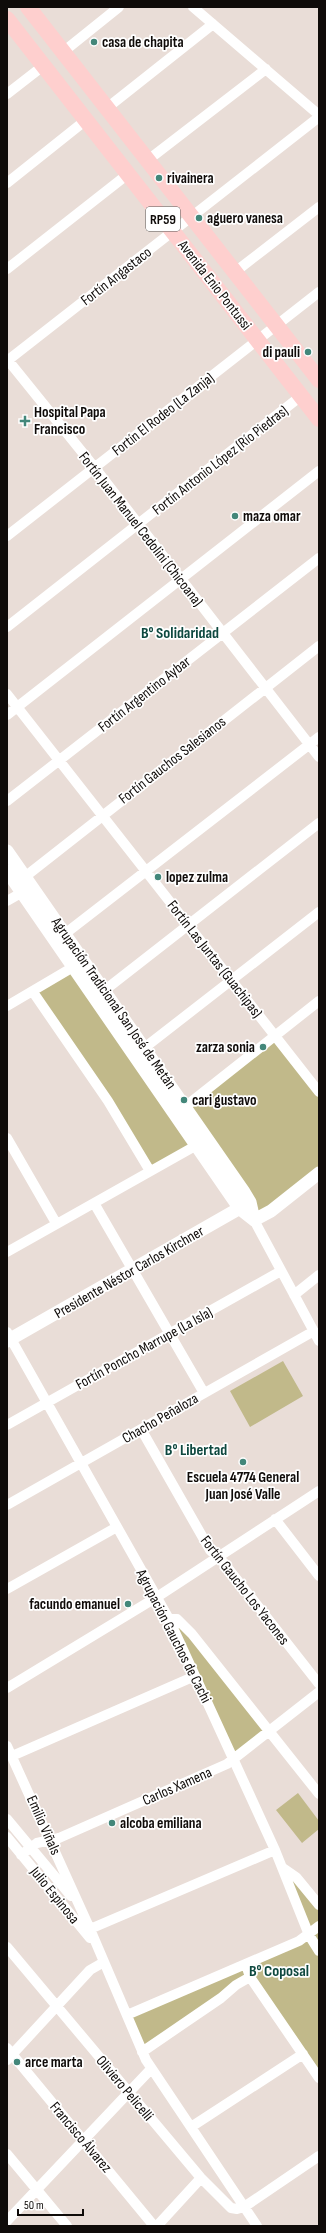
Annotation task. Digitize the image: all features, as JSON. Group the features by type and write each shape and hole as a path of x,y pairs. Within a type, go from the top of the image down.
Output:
{"main road":[{"name":"Avenida Enio Pontussi","path":"28,7 319,380"},
{"name":"Avenida Enio Pontussi","path":"7,19 319,419"}],"street":[{"path":"63,52 119,7"},
{"path":"193,7 319,116"},
{"path":"106,108 213,24"},
{"path":"7,94 43,66"},
{"path":"148,160 266,69"},
{"name":"Fortín Angastaco","path":"7,360 192,217 319,116"},
{"path":"7,183 86,120"},
{"path":"7,269 128,174"},
{"path":"235,272 319,207"},
{"name":"Fortín El Rodeo (La Zanja)","path":"7,536 319,292"},
{"name":"Fortín Juan Manuel Cedolini (Chicoana)","path":"7,360 94,468 319,757"},
{"name":"Fortín Antonio López (Río Piedras)","path":"7,627 301,396"},
{"path":"7,715 319,471"},
{"name":"Fortín Argentino Aybar","path":"7,801 319,558"},
{"name":"Fortín Gauchos Salesianos","path":"7,902 103,814 319,646"},
{"name":"Fortín Las Juntas (Guachipas)","path":"7,694 103,814 319,1092"},
{"path":"66,934 146,870 319,737"},
{"path":"105,990 319,823"},
{"name":"Agrupación Tradicional San José de Metán","path":"7,851 73,967 140,1052 186,1106 254,1220 319,1341"},
{"name":"Agrupación Tradicional San José de Metán","path":"7,871 27,885 66,934 105,990 140,1052 197,1146 245,1205"},
{"path":"140,1052 319,912"},
{"path":"7,1006 33,992 84,960"},
{"path":"33,992 108,1101 150,1171"},
{"path":"186,1106 319,1002"},
{"path":"7,1138 56,1224"},
{"path":"7,1252 197,1146"},
{"path":"254,1220 270,1212 319,1173"},
{"path":"94,1203 168,1334 204,1393"},
{"name":"Presidente Néstor Carlos Kirchner","path":"8,1337 132,1270 245,1205"},
{"name":"Fortín Poncho Marrupe (La Isla)","path":"7,1425 281,1271"},
{"path":"294,1295 319,1275"},
{"name":"Chacho Peñaloza","path":"7,1505 314,1331"},
{"name":"Agrupación Gauchos de Cachi","path":"8,1337 47,1402 169,1619 235,1759 283,1868 309,1935 319,1951"},
{"name":"Fortín Gaucho Los Yacones","path":"141,1429 210,1550 217,1556 319,1684"},
{"path":"7,1688 157,1596 319,1491"},
{"path":"274,1520 319,1576"},
{"path":"7,1589 117,1527"},
{"path":"169,1619 176,1619 192,1634 270,1730 319,1794"},
{"path":"12,1756 195,1676"},
{"name":"Carlos Xamena","path":"21,1855 37,1843 51,1841 227,1764 319,1692"},
{"name":"Emilio Viñals","path":"7,1746 51,1841 142,2052 151,2069 257,2226"},
{"name":"Julio Espinosa","path":"7,1819 79,1905"},
{"path":"9,1843 22,1837"},
{"name":"Julio Espinosa","path":"9,1843 21,1855 98,1948"},
{"path":"90,1930 275,1850"},
{"path":"283,1868 296,1877 319,1905"},
{"path":"127,2016 299,1941 319,1926"},
{"name":"Oliviero Pelicelli","path":"7,1947 201,2178 231,2208 237,2210 244,2207"},
{"path":"9,2054 90,1970 104,1962"},
{"path":"246,1965 250,1977 319,2078"},
{"path":"142,2052 221,1998 236,1985 250,1977"},
{"name":"Francisco Álvarez","path":"9,2054 84,2140 155,2226"},
{"path":"191,2127 303,2054"},
{"path":"7,2221 151,2069"},
{"path":"7,2154 67,2226"},
{"path":"244,2207 319,2156"},
{"path":"155,2226 201,2178"}],"shaded area":[{"path":"73,967 197,1145 150,1171 33,992"},
{"path":"274,1036 319,1092 319,1173 257,1215 186,1106"},
{"path":"283,1361 303,1396 250,1427 230,1391"},
{"path":"169,1619 182,1624 270,1730 235,1759"},
{"path":"298,1793 319,1821 319,1829 302,1843 276,1810"},
{"path":"283,1868 319,1905 319,2078 250,1977 142,2052 127,2016 309,1935"}],"place":[{"name":"casa de chapita","path":"94,42"},
{"name":"rivainera","path":"159,178"},
{"name":"aguero vanesa","path":"199,218"},
{"name":"di pauli","path":"308,352"},
{"name":"Hospital Papa Francisco","path":"25,421"},
{"name":"maza omar","path":"235,516"},
{"name":"lopez zulma","path":"158,877"},
{"name":"zarza sonia","path":"263,1047"},
{"name":"cari gustavo","path":"184,1100"},
{"name":"Escuela 4774 General Juan José Valle","path":"243,1462"},
{"name":"facundo emanuel","path":"128,1604"},
{"name":"alcoba emiliana","path":"112,1823"},
{"name":"arce marta","path":"17,2062"}],"district":[{"name":"B° Solidaridad","path":"180,632"},
{"name":"B° Libertad","path":"196,1449"},
{"name":"B° Coposal","path":"279,1970"}]}
